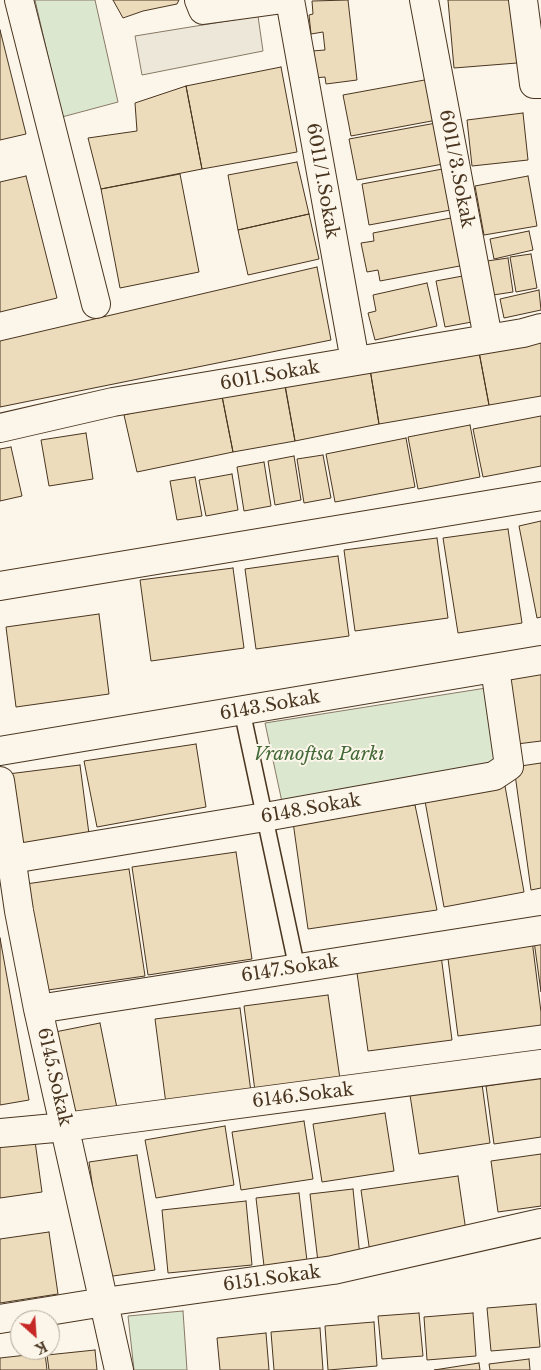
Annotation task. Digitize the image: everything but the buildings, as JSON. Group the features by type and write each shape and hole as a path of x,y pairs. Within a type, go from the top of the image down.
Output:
{"street":[{"path":"19,0 96,304"},
{"path":"201,5 276,0"},
{"name":"6011/1.Sokak","path":"290,0 355,361"},
{"name":"6011/3.Sokak","path":"424,0 488,338"},
{"path":"523,0 537,84"},
{"name":"6011.Sokak","path":"0,428 113,402 541,328"},
{"path":"0,586 541,496"},
{"name":"6143.Sokak","path":"0,752 541,660"},
{"name":"6148.Sokak","path":"12,859 265,818 494,776 509,766 495,668"},
{"name":"6145.Sokak","path":"0,782 12,859 10,912 38,1009 119,1370"},
{"name":"6147.Sokak","path":"38,1009 541,930"},
{"name":"6146.Sokak","path":"0,1133 65,1127 541,1064"},
{"name":"6151.Sokak","path":"0,1320 104,1302 333,1270 541,1223"}],"lane":[{"path":"242,711 297,968"}],"green space":[{"path":"35,0 95,0 118,102 62,117"},
{"name":"Vranoftsa Parkı","path":"486,688 502,765 282,802 265,723"},
{"path":"183,1311 187,1370 134,1370 128,1316"}],"shaded area":[{"path":"258,16 263,51 142,75 135,36"}]}
